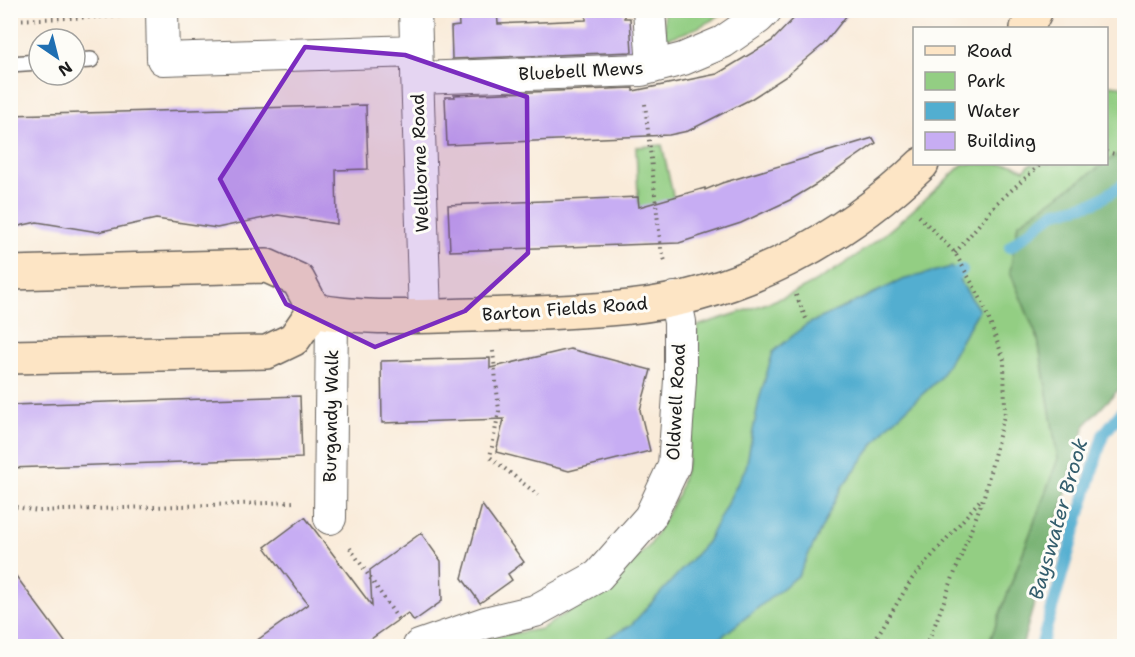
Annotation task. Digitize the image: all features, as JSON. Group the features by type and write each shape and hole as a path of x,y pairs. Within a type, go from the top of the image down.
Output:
{"street":[{"name":"Wellborne Road","path":"415,10 425,316"},
{"path":"647,68 649,10"},
{"name":"Bluebell Mews","path":"162,13 163,59 647,68 683,58 723,42 766,10"},
{"path":"1028,27 1036,10"},
{"name":"Barton Fields Road","path":"323,312 425,316 528,314 631,307 726,286 782,263 842,227 896,189 921,165"},
{"path":"10,273 267,266 298,279 323,312 294,339 267,352 10,357"},
{"name":"Oldwell Road","path":"411,637 536,611 598,576 650,517 674,466 680,380 680,322 675,298"},
{"name":"Burgandy Walk","path":"318,510 323,312"}],"lane":[{"path":"87,60 92,60"},
{"path":"10,64 27,63"}],"path":[{"path":"10,20 162,13"},
{"path":"647,68 661,249 665,261"},
{"path":"1108,152 1125,156"},
{"path":"955,253 997,203 1040,165"},
{"path":"917,214 955,253 982,301 1004,360 1005,412 984,496 931,634 924,646"},
{"path":"795,292 807,321"},
{"path":"492,315 499,411 490,457 537,495"},
{"path":"871,646 912,579 984,496"},
{"path":"10,506 38,511 318,510 411,637"}],"highlighted area":[{"path":"305,47 405,55 527,97 528,253 465,311 375,347 286,304 220,179"}],"green space":[{"path":"664,11 726,11 697,28 665,39"},
{"path":"1108,85 1120,86 1124,89 1124,155 1118,155 1108,161"},
{"path":"662,145 683,241 640,244 636,147"},
{"path":"1118,154 1124,155 1124,384 1085,425 1022,646 988,646 1058,459 1038,339 1010,272 1018,224 1102,165 1108,165 1108,161"},
{"path":"962,165 1015,165 1024,170 1029,165 1104,165 1018,224 1010,272 1038,339 1058,459 988,646 465,646 497,636 541,629 606,588 650,545 678,494 688,459 697,326 773,301 820,279 885,234"}],"water":[{"path":"951,267 979,310 939,379 887,427 842,487 798,576 710,646 593,646 631,625 707,542 746,467 759,400 773,352 806,325 902,280"}],"building":[{"path":"458,10 497,10 498,24 586,20 586,10 624,10 624,18 630,18 632,52 452,59 451,27 459,26"},
{"path":"802,10 851,10 824,44 785,77 751,99 688,131 669,135 447,145 445,97 633,88 633,91 717,74 772,41"},
{"path":"366,105 368,169 336,170 337,224 278,215 217,228 156,219 98,232 37,222 10,228 10,115"},
{"path":"873,138 876,143 790,200 741,223 679,243 450,251 448,205 638,197 639,207 705,188 705,190"},
{"path":"570,349 651,370 640,410 650,451 569,471 496,452 504,419 382,423 381,361 490,358 490,368"},
{"path":"300,396 302,458 10,468 10,405"},
{"path":"482,505 524,562 508,574 512,580 480,603 462,578"},
{"path":"305,517 372,606 370,570 421,533 441,561 442,601 414,621 408,613 361,646 249,646 308,604 265,547"},
{"path":"10,568 68,646 10,646"}],"waterway":[{"path":"1010,247 1053,213 1096,202 1124,184"},
{"path":"956,274 962,270"},
{"name":"Bayswater Brook","path":"1041,646 1103,435 1124,409"}]}
